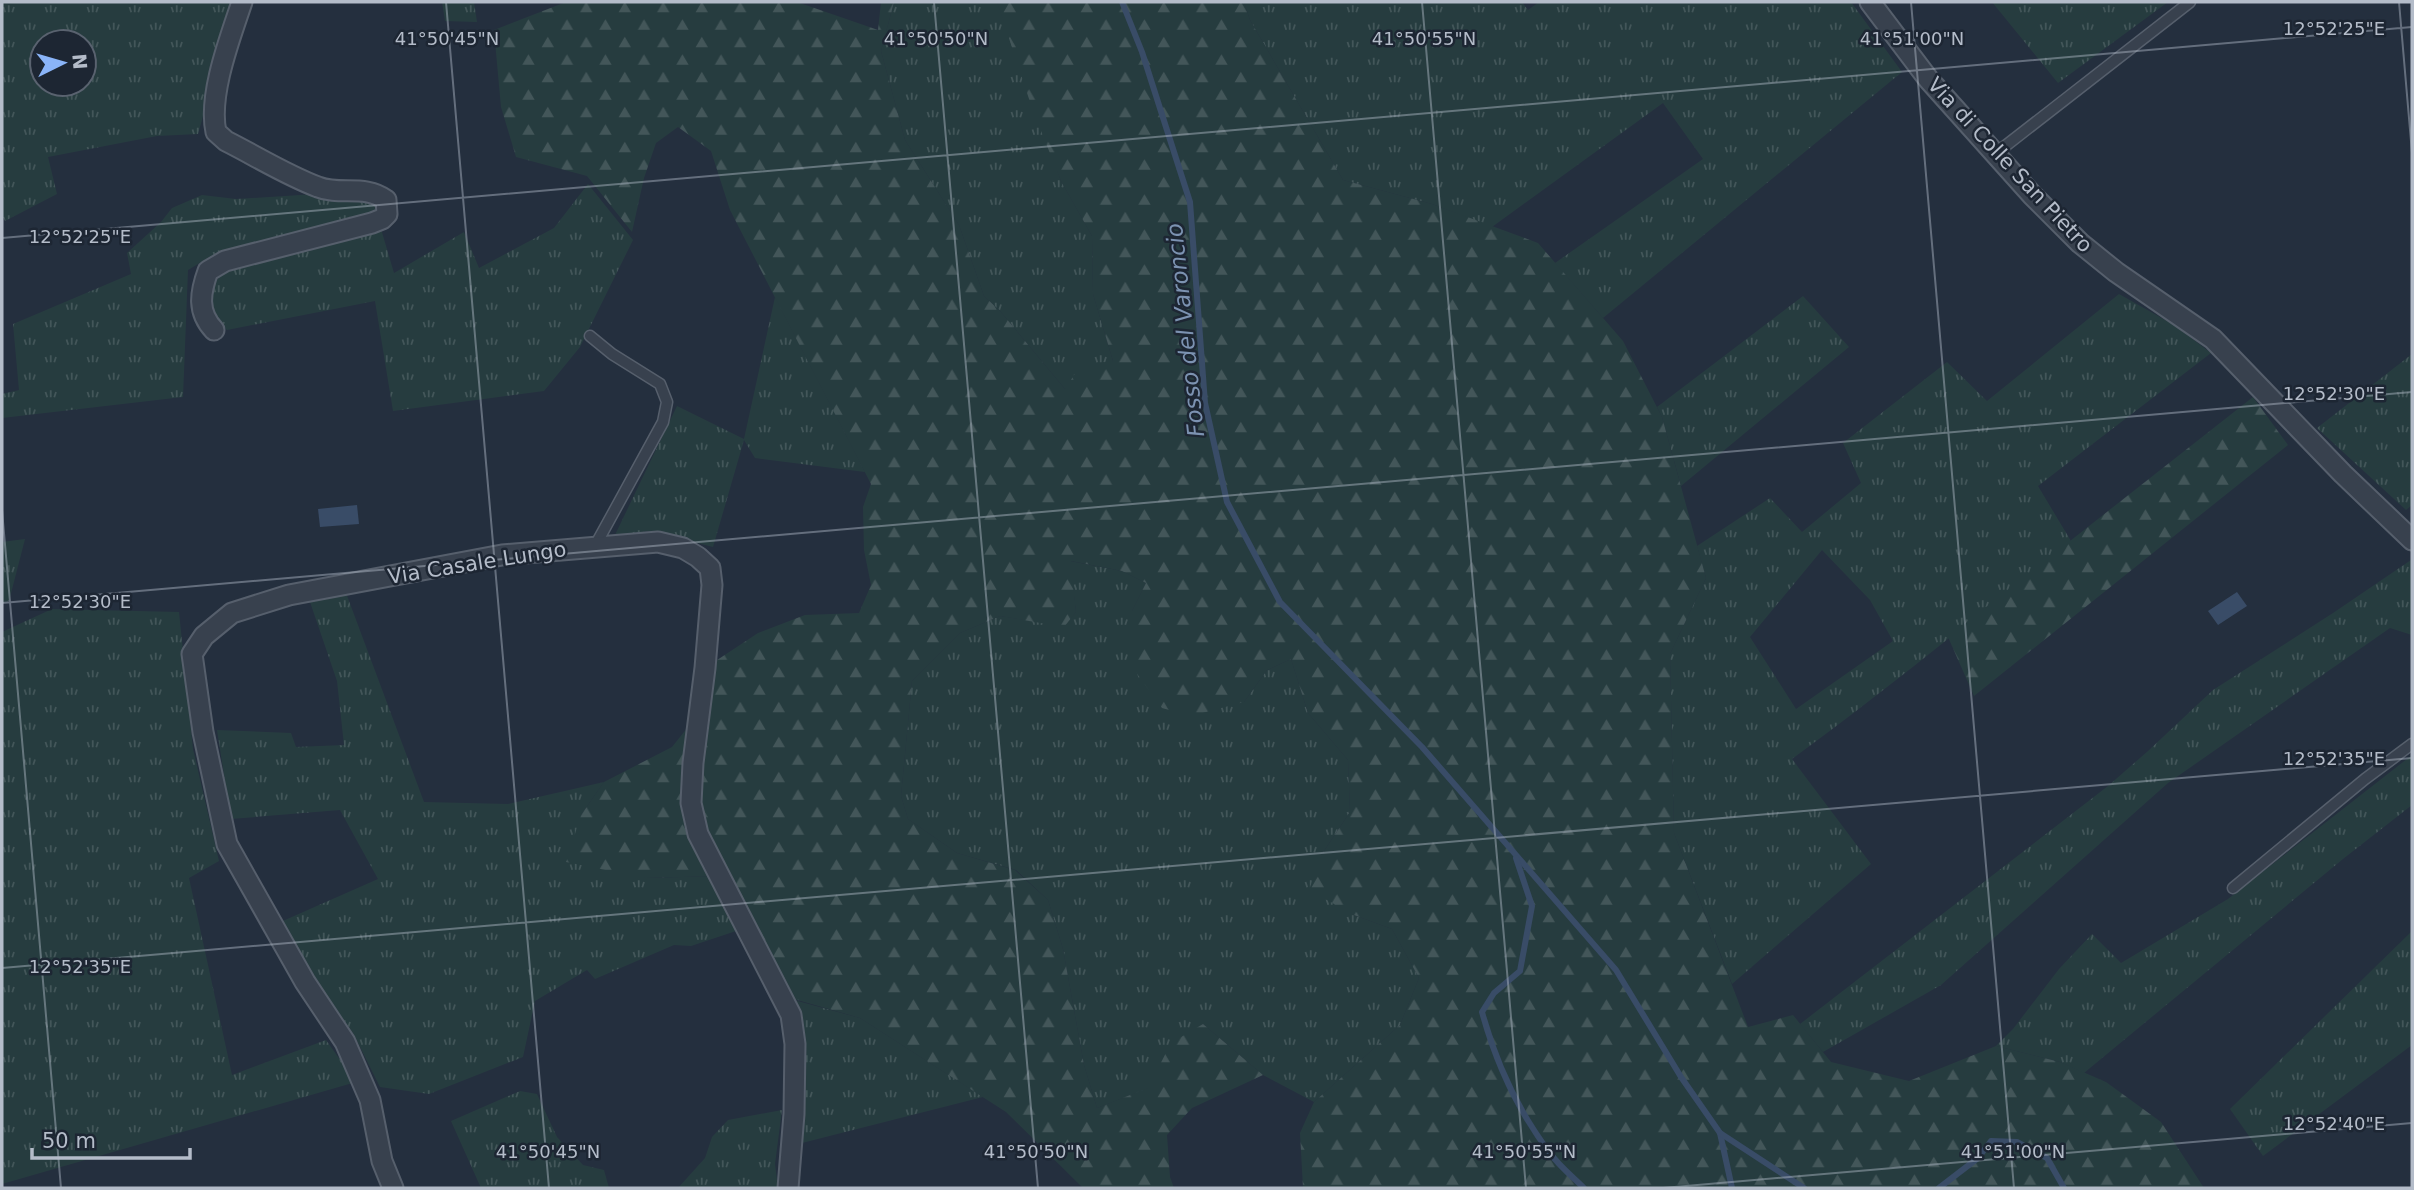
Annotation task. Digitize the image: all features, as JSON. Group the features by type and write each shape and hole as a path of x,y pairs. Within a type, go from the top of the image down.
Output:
{"street":[{"path":"214,330 205,320 201,305 202,287 208,271 225,261 372,223 387,214 386,200 379,195 371,192 321,189 220,138 216,132 214,107 226,50 242,2"},
{"name":"Via di Colle San Pietro","path":"1870,2 1929,80 2080,243 2116,272 2213,339 2343,474 2412,540"},
{"name":"Via Casale Lungo","path":"393,1188 382,1161 370,1100 345,1042 305,982 227,844 203,732 192,654 204,636 232,613 289,595 502,555 658,542 683,548 698,556 710,568 712,585 691,803 698,834 791,1015 795,1044 794,1114 788,1188"}],"lane":[{"path":"1995,154 2190,2"},
{"path":"590,336 612,354 660,384 667,401 663,422 595,546"},
{"path":"2233,888 2365,779 2412,744"}],"green space":[{"path":"2,2 235,2 198,134 157,136 48,157 57,194 5,221 2,215"},
{"path":"442,2 474,2 477,22 445,21"},
{"path":"566,2 797,2 878,30 881,2 894,2 881,51 905,140 959,225 984,296 1000,311 1065,389 1080,366 1113,361 1093,294 1092,236 1061,181 1032,108 997,2 1244,2 1250,20 1343,180 1432,204 1538,243 1623,341 1662,417 1706,578 1670,654 1674,833 1748,1027 1793,1015 1831,1062 1909,1081 1996,1046 2060,1062 2106,1082 2161,1122 2204,1188 1303,1188 1300,1133 1314,1102 1400,1025 1419,978 1392,929 1354,915 1309,890 1322,854 1350,812 1348,760 1308,713 1291,659 1267,670 1244,702 1191,716 1162,708 1135,671 1132,611 1146,583 1122,571 1071,561 1076,612 1064,627 1000,616 960,633 912,681 901,796 908,819 957,853 1015,870 1048,900 1063,949 1084,1065 1097,1108 1148,1088 1171,1043 1203,1024 1263,1075 1192,1108 1167,1135 1170,1177 1174,1188 1083,1188 1006,1112 860,1018 780,995 719,876 645,878 566,862 581,815 604,782 672,747 700,712 705,668 758,633 805,615 859,613 871,585 864,550 863,507 871,484 730,210 711,151 678,127 656,143 644,178 632,232 587,176 516,157 501,107 494,30"},
{"path":"894,2 997,2 1061,181 1092,236 1093,294 1113,361 1065,389 1000,311 984,296 959,225 905,140 881,51"},
{"path":"1244,2 1522,2 1528,10 1539,2 1851,2 1902,72 1603,318 1555,263 1703,159 1663,103 1492,227 1432,204 1343,180 1250,20"},
{"path":"1992,2 2168,2 2058,83"},
{"path":"588,184 633,240 580,347 544,391 393,411 375,301 227,330 211,311 210,297 215,283 230,267 381,229 394,273 464,232 479,268 554,228"},
{"path":"316,194 371,197 379,209 368,217 208,258 188,270 183,397 2,418 2,394 19,390 13,324 131,274 127,253 161,222 172,208 202,195 236,199"},
{"path":"2119,294 2174,325 2211,353 2038,486 2071,541 1898,679 1792,759 1871,864 1732,984 1674,833 1670,654 1706,578 1697,546 1770,498 1802,532 1861,483 1843,443 1947,362 1987,401","holes":["1822,550 1870,600 1893,641 1796,709 1750,637"]},
{"path":"1803,296 1849,347 1681,486 1657,407"},
{"path":"775,297 865,472 755,458 744,440 713,547 651,531 615,535 677,406 744,439"},
{"path":"2412,354 2412,505 2406,510 2317,428"},
{"path":"2253,397 2288,445 1974,696 1948,637"},
{"path":"25,539 9,601 2,603 2,542"},
{"path":"2411,560 2412,635 2390,628 2168,783 1941,985 1823,1052 1800,1024 2108,786 2213,690"},
{"path":"1070,561 1122,571 1146,583 1132,611 1244,702 1267,670 1291,659 1308,713 1348,760 1350,812 1322,854 1354,915 1392,929 1419,978 1400,1025 1314,1102 1263,1075 1203,1024 1168,1051 1149,1088 1097,1108 1084,1065 1063,949 1048,900 1016,870 957,853 908,819 901,796 912,681 960,633 1000,616 1064,626 1076,612"},
{"path":"346,593 424,802 508,804 604,782 581,815 645,878 719,876 745,928 691,946 674,945 595,979 587,970 535,1001 523,1057 429,1094 380,1087 353,1033 276,924 378,879 340,810 231,819 217,730 291,733 296,747 344,745 337,681 309,599"},
{"path":"52,609 179,612 193,749 219,861 189,878 232,1075 326,1040 356,1082 2,1184 2,632"},
{"path":"2412,755 2412,805 2084,1073 2060,1062 1996,1046 2013,1029 2059,969 2092,934 2121,963 2228,899"},
{"path":"2412,931 2412,1045 2263,1156 2230,1109"},
{"path":"794,1000 860,1018 983,1097 798,1144 805,1053 800,1018"},
{"path":"520,1091 537,1094 557,1137 583,1165 604,1170 609,1188 481,1188 451,1121"},
{"path":"782,1110 775,1164 778,1188 678,1188 705,1158 712,1137 728,1120"}],"water":[{"path":"357,505 359,524 320,527 318,509"},
{"path":"2237,592 2247,606 2218,625 2208,611"}],"waterway":[{"name":"Fosso del Varoncio","path":"1122,2 1142,52 1190,202 1205,403 1227,502 1280,602 1422,747 1616,970 1681,1077 1720,1133 1732,1188"},
{"name":"Fosso del Varoncio","path":"1516,858 1532,906 1520,971 1494,993 1482,1012 1501,1068 1518,1103 1554,1158 1584,1188"},
{"name":"Fosso del Varoncio","path":"1720,1133 1804,1188"},
{"name":"Fosso del Varoncio","path":"1939,1188 1978,1158 1991,1141 2017,1142 2047,1158 2064,1188"}]}
